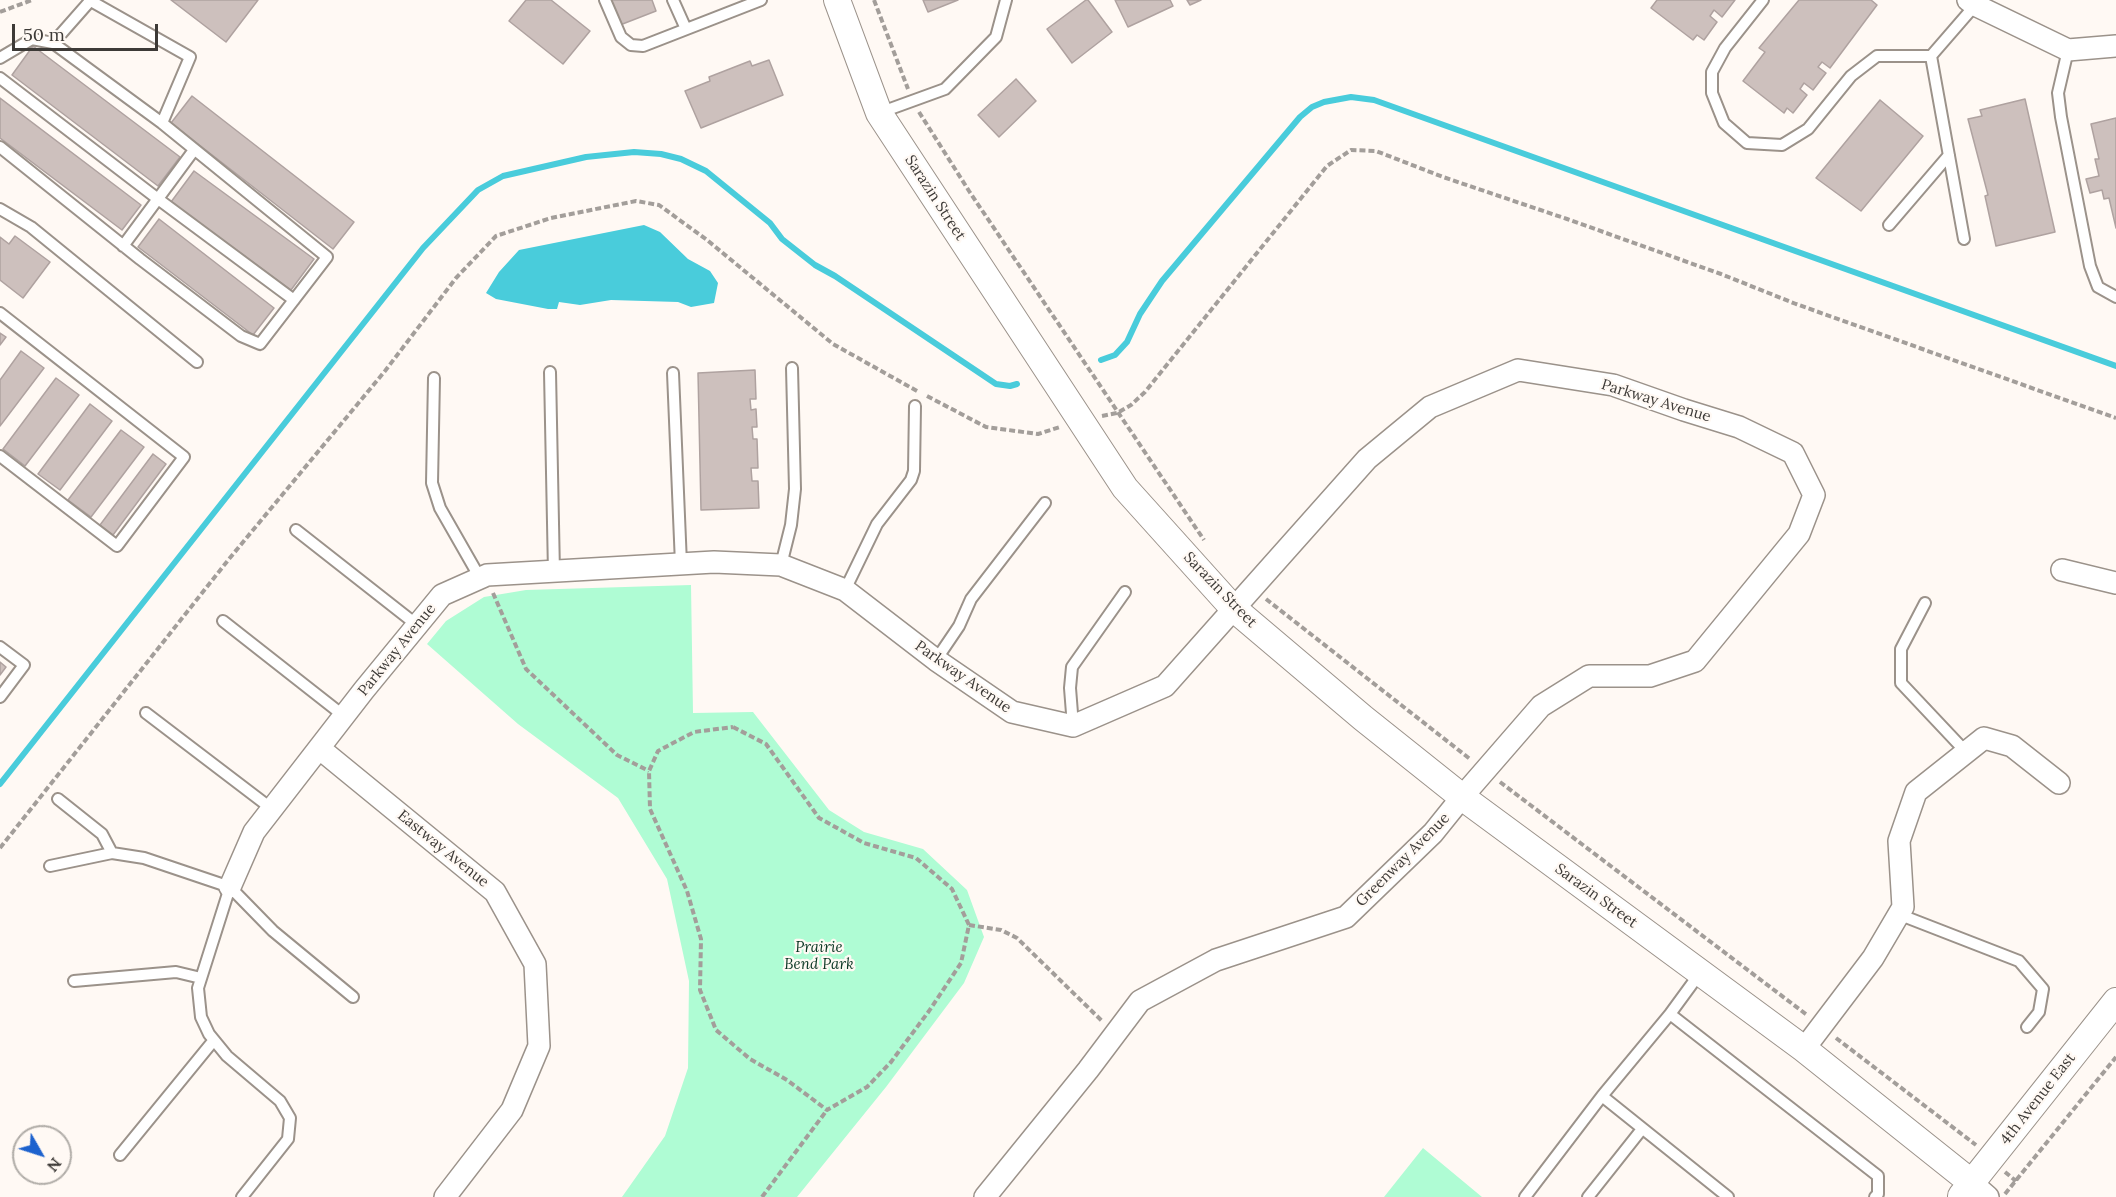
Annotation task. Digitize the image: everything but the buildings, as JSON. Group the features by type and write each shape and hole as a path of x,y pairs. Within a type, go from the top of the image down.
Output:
{"street":[{"name":"Sarazin Street","path":"837,0 879,113 1125,488 1233,608 1363,718 1462,797 1804,1049 1973,1192"},
{"path":"1974,2 2068,50 2116,46"},
{"name":"Parkway Avenue","path":"230,887 254,832 417,625 442,595 483,577 714,562 781,565 845,590 936,660 1012,712 1073,726 1164,686 1366,459 1430,407 1518,370 1613,385 1684,411 1739,427 1793,453"},
{"name":"Greenway Avenue","path":"985,1197 1140,1001 1216,960 1346,917 1433,833 1540,706 1589,676 1650,676 1695,661 1800,534 1814,495 1793,453"},
{"path":"2062,570 2116,583"},
{"path":"1804,1049 1873,958 1903,907 1899,841 1916,792 1984,738 2012,746 2059,783"},
{"name":"Eastway Avenue","path":"319,748 495,892 535,964 539,1046 512,1110 445,1197"},
{"name":"4th Avenue East","path":"1973,1192 1990,1160 2116,1001"}],"lane":[{"path":"605,0 621,37 632,45 643,46 761,0"},
{"path":"673,0 686,29"},
{"path":"879,113 945,89 996,38 1006,0"},
{"path":"1763,0 1725,48 1712,72 1712,93 1724,123 1747,142 1782,146 1808,129 1851,76 1877,56 1930,56"},
{"path":"53,43 89,1 190,57 162,123"},
{"path":"1930,56 1974,2"},
{"path":"0,58 32,39 53,43 162,123 327,257 261,344 241,336 123,246 0,147"},
{"path":"2068,50 2058,93 2065,140 2090,266 2098,287 2116,297"},
{"path":"1930,56 1964,239"},
{"path":"0,78 294,300"},
{"path":"123,246 194,150"},
{"path":"1889,225 1949,155"},
{"path":"0,208 31,227 197,362"},
{"path":"0,313 184,457 117,546 0,456"},
{"path":"781,565 791,525 795,489 792,369"},
{"path":"550,372 554,573"},
{"path":"673,372 681,564"},
{"path":"434,378 432,483 440,508 483,577"},
{"path":"845,590 871,534 911,480 914,471 915,406"},
{"path":"936,660 959,626 971,599 1045,503"},
{"path":"297,530 417,625"},
{"path":"1073,726 1070,688 1072,667 1125,592"},
{"path":"1925,603 1901,649 1901,683 1966,752"},
{"path":"223,621 344,716"},
{"path":"0,647 24,665 0,698"},
{"path":"146,712 272,809"},
{"path":"58,799 102,834 112,853"},
{"path":"50,866 112,853 144,858 230,887 273,931 353,997"},
{"path":"230,887 198,988 201,1017 214,1040 227,1056 279,1101 290,1118 288,1139 242,1197"},
{"path":"1898,914 2019,962 2043,989 2039,1012 2027,1028"},
{"path":"74,981 176,972 201,978"},
{"path":"1525,1197 1700,973"},
{"path":"1670,1014 1878,1176 1878,1194 1875,1197"},
{"path":"120,1155 214,1040"},
{"path":"1602,1096 1728,1197"},
{"path":"1588,1197 1642,1129"}],"path":[{"path":"0,12 32,0"},
{"path":"874,0 912,101 969,191 1205,542"},
{"path":"0,848 229,559 385,371 456,278 496,236 551,218 636,201 659,205 707,240 833,344 986,427 1038,434 1117,413 1131,405 1145,392 1327,166 1351,150 1376,151 1443,177 1721,274 1796,304 2116,417"},
{"path":"483,577 526,669 616,755 649,771"},
{"path":"1251,588 1485,770 1971,1140 1990,1160 2016,1181"},
{"path":"762,1197 827,1110 867,1087 891,1062 961,963 969,925 952,889 916,858 864,843 819,818 766,744 733,727 694,732 658,751 649,771 650,809 687,891 701,939 700,990 716,1030 750,1059 787,1080 827,1110"},
{"path":"969,925 1001,930 1017,938 1115,1035"},
{"path":"2003,1197 2116,1057"}],"green space":[{"name":"Prairie Bend Park","path":"691,585 693,713 753,712 829,810 864,832 923,849 967,890 984,937 964,983 886,1087 797,1197 622,1197 665,1136 688,1068 689,981 667,879 618,798 518,724 427,644 446,621 484,597 526,590"},
{"path":"1423,1148 1482,1197 1384,1197"}],"water":[{"path":"644,225 660,232 688,259 710,271 718,283 714,303 691,307 678,302 611,300 580,305 559,302 557,309 548,309 496,299 486,293 499,272 519,250"}],"waterway":[{"path":"1101,360 1115,355 1127,342 1140,314 1162,281 1300,117 1312,107 1324,102 1351,97 1374,100 2116,366"},
{"path":"0,784 423,248 478,190 503,176 586,157 634,152 661,154 681,159 706,171 770,223 782,239 815,265 996,384 1010,386 1017,384"}]}
